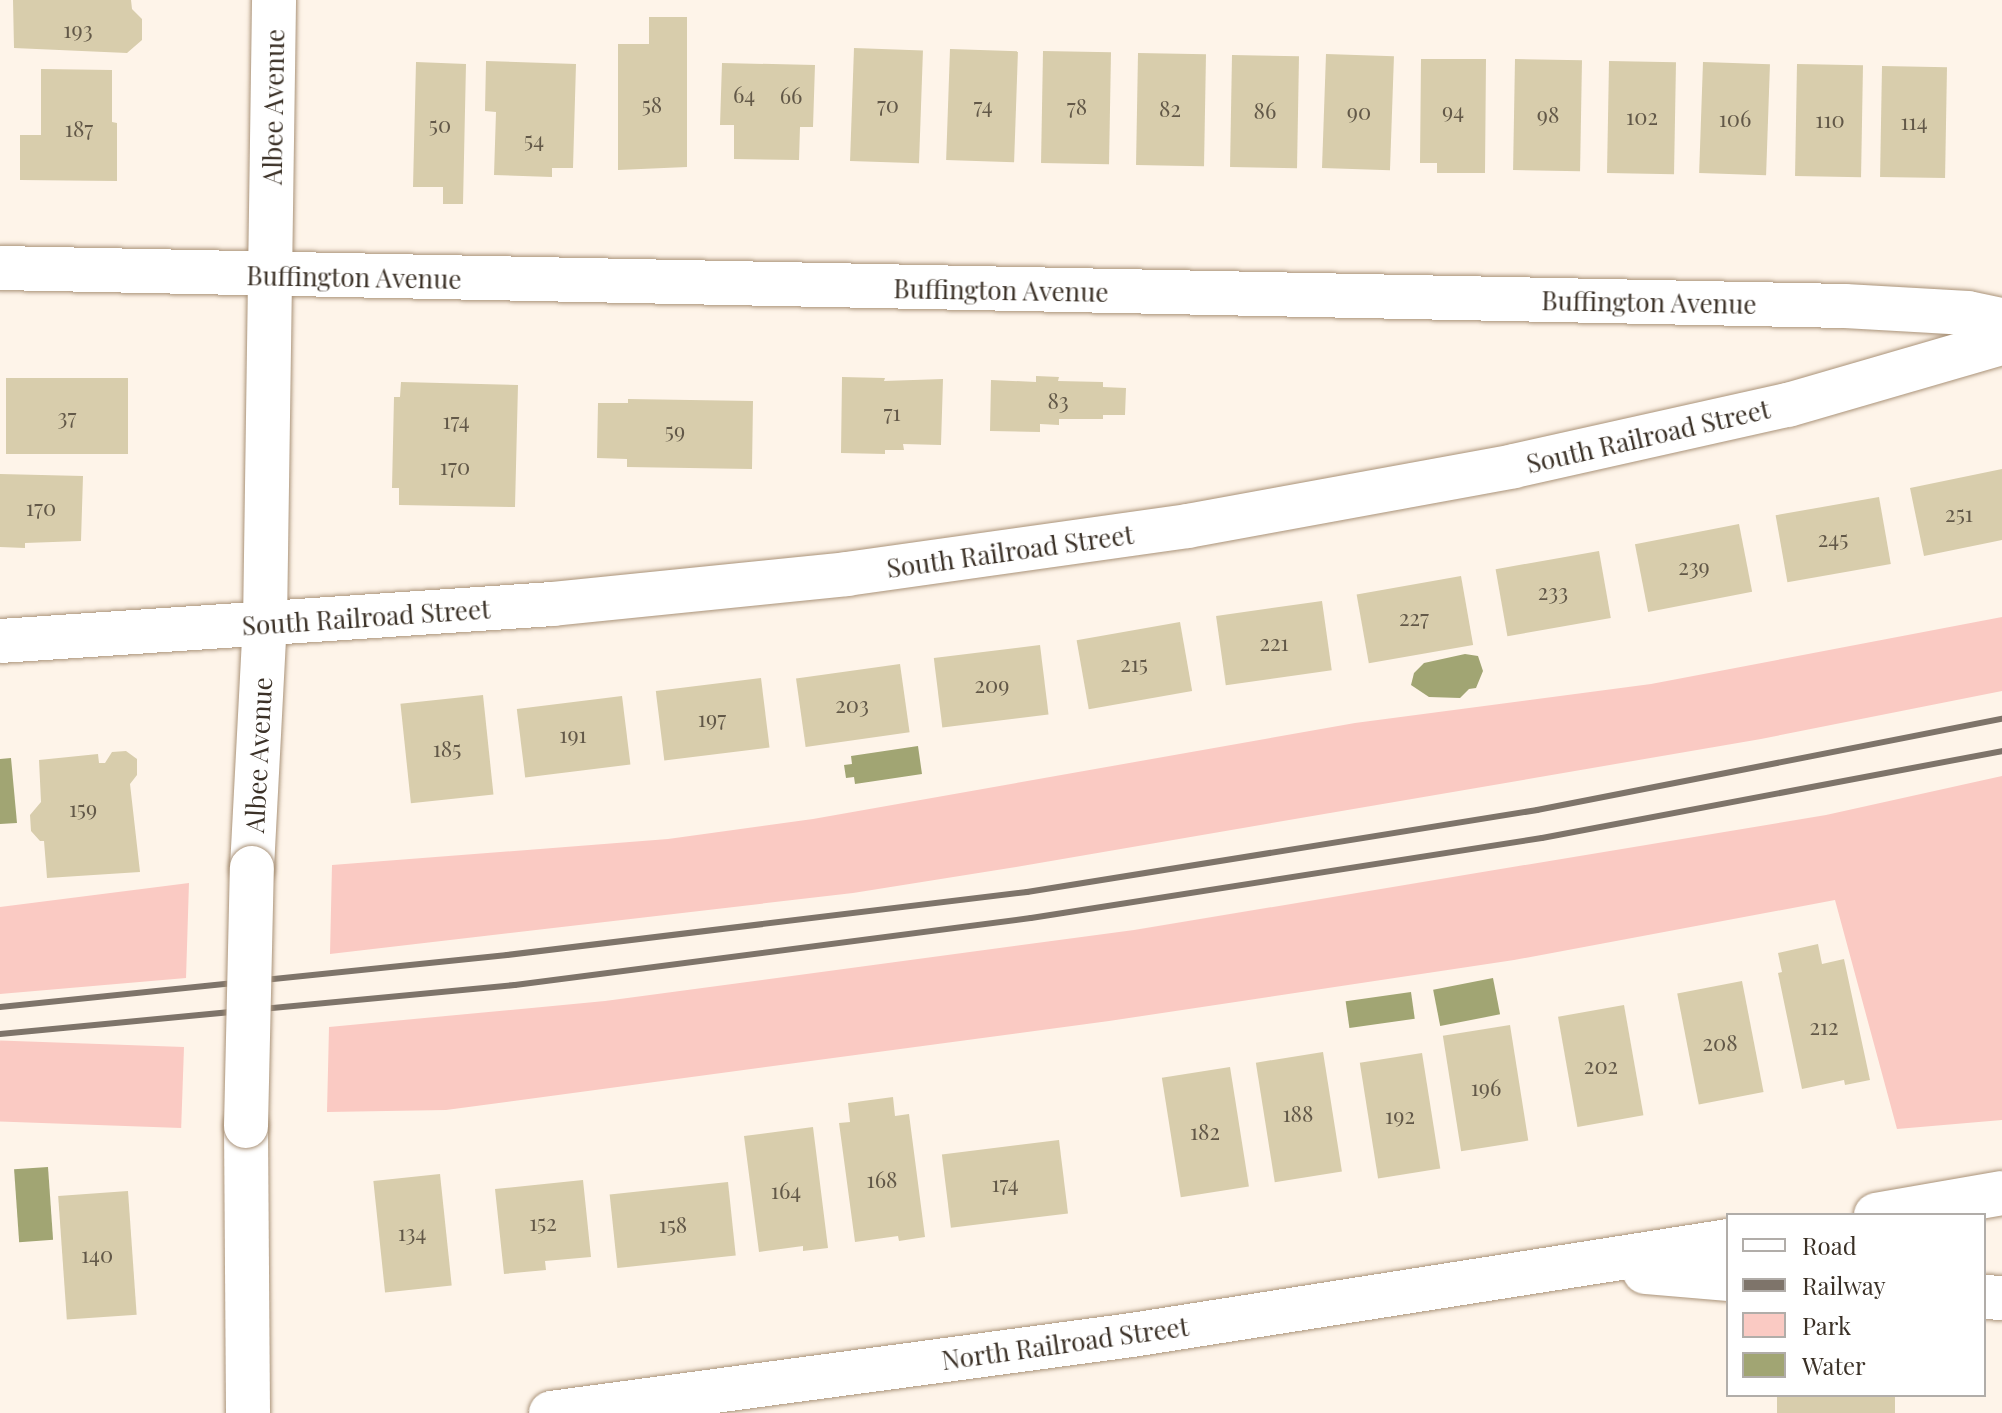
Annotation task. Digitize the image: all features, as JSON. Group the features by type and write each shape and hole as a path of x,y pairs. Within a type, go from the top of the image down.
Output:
{"street":[{"name":"Albee Avenue","path":"248,1413 246,1126 252,868 265,624 274,0"},
{"name":"Buffington Avenue","path":"0,268 1845,306 1968,313 2002,320"},
{"name":"South Railroad Street","path":"0,641 553,604 847,574 1188,526 1514,466 1788,405 2002,343"},
{"path":"1887,1213 2002,1193"},
{"name":"North Railroad Street","path":"551,1413 1132,1335 1578,1268 1726,1241"},
{"name":"North Railroad Street","path":"1578,1268 1726,1279"}],"green space":[{"path":"2002,617 2002,691 1761,739 853,893 330,954 332,865 668,839 813,819 1355,723 1651,684"},
{"path":"2002,776 2002,1120 1897,1129 1835,900 1514,960 1109,1021 446,1110 327,1112 329,1027 605,1001 1134,930 1826,815"},
{"path":"189,883 186,978 0,994 0,907"},
{"path":"0,1041 184,1047 181,1128 0,1122"}],"water":[{"path":"1465,654 1478,656 1483,671 1476,688 1469,689 1460,698 1429,697 1411,685 1414,673 1424,663"},
{"path":"918,746 922,774 855,784 854,777 846,778 844,765 852,764 851,756"},
{"path":"11,758 17,823 0,824 0,759"},
{"path":"1493,978 1500,1014 1440,1026 1433,990"},
{"path":"1411,992 1415,1019 1349,1028 1346,1001"},
{"path":"48,1167 53,1240 19,1242 14,1169"}],"building":[{"path":"13,0 131,0 132,9 142,19 142,40 127,53 14,48"},
{"path":"649,17 687,17 687,167 618,170 618,44 649,44"},
{"path":"854,48 923,50 919,163 850,161"},
{"path":"950,49 1018,51 1014,162 946,160"},
{"path":"1043,51 1111,52 1109,164 1041,163"},
{"path":"1138,53 1206,54 1204,166 1136,165"},
{"path":"1326,54 1394,56 1390,170 1322,168"},
{"path":"1232,55 1299,56 1297,168 1230,167"},
{"path":"1421,59 1486,59 1485,173 1437,173 1437,163 1420,163"},
{"path":"1515,59 1582,60 1580,171 1513,170"},
{"path":"486,61 576,64 573,168 552,168 552,177 494,175 496,112 485,111"},
{"path":"1609,61 1676,62 1674,174 1607,173"},
{"path":"416,62 466,64 463,204 443,204 443,187 413,187"},
{"path":"1703,62 1770,64 1766,175 1699,173"},
{"path":"722,63 815,65 813,127 800,127 799,160 734,159 734,125 720,125"},
{"path":"1797,64 1863,65 1861,177 1795,176"},
{"path":"1882,66 1947,67 1945,178 1880,177"},
{"path":"41,69 112,70 112,122 117,123 117,181 20,180 20,135 41,135"},
{"path":"1036,376 1059,377 1058,381 1103,382 1103,387 1126,388 1125,415 1103,415 1103,419 1059,419 1059,425 1040,424 1040,432 990,431 991,380 1036,382"},
{"path":"842,377 885,378 884,381 943,379 941,445 903,444 904,450 885,450 885,454 841,453"},
{"path":"6,378 128,378 128,454 6,454"},
{"path":"401,382 518,385 515,507 399,505 399,488 392,488 394,397 400,397"},
{"path":"628,399 753,401 752,469 627,467 627,459 597,458 598,403 628,403"},
{"path":"2002,469 2002,540 1924,556 1910,488"},
{"path":"0,474 83,476 81,541 25,543 25,548 0,547"},
{"path":"1879,497 1891,564 1787,582 1776,515"},
{"path":"1739,524 1752,592 1648,612 1635,544"},
{"path":"1599,551 1611,618 1507,636 1496,569"},
{"path":"1461,576 1473,645 1369,663 1357,594"},
{"path":"1322,601 1332,670 1226,685 1216,616"},
{"path":"1180,622 1192,691 1089,709 1077,640"},
{"path":"1040,645 1049,714 942,728 934,658"},
{"path":"900,664 910,732 806,747 796,679"},
{"path":"761,678 770,747 664,760 656,691"},
{"path":"483,695 493,794 411,803 400,704"},
{"path":"622,696 630,764 525,777 517,709"},
{"path":"126,751 137,759 137,775 130,784 140,872 47,878 44,841 40,841 31,831 30,815 41,802 39,760 98,754 99,763 105,763 112,752"},
{"path":"1818,944 1822,964 1844,959 1870,1080 1845,1085 1844,1080 1802,1089 1778,973 1782,972 1778,953"},
{"path":"1742,981 1764,1092 1699,1105 1677,994"},
{"path":"1624,1005 1643,1115 1577,1127 1558,1017"},
{"path":"1510,1025 1528,1141 1461,1151 1443,1036"},
{"path":"1323,1052 1342,1172 1275,1182 1256,1063"},
{"path":"1422,1053 1440,1169 1378,1178 1360,1063"},
{"path":"1230,1067 1249,1187 1181,1197 1162,1078"},
{"path":"893,1097 895,1116 909,1114 925,1237 899,1241 898,1236 855,1242 839,1123 850,1122 848,1103"},
{"path":"813,1127 828,1248 803,1251 803,1246 759,1252 744,1136"},
{"path":"1059,1140 1068,1213 951,1228 942,1154"},
{"path":"440,1174 452,1285 385,1292 373,1181"},
{"path":"583,1180 591,1257 545,1261 546,1270 504,1274 495,1189"},
{"path":"728,1182 736,1256 617,1268 610,1194"},
{"path":"128,1191 137,1315 67,1320 58,1196"},
{"path":"1777,1397 1895,1397 1895,1413 1777,1413"}],"railway":[{"path":"0,1007 507,955 1027,892 1537,810 2002,719"},
{"path":"0,1034 515,985 1031,918 1542,838 2002,751"}]}
